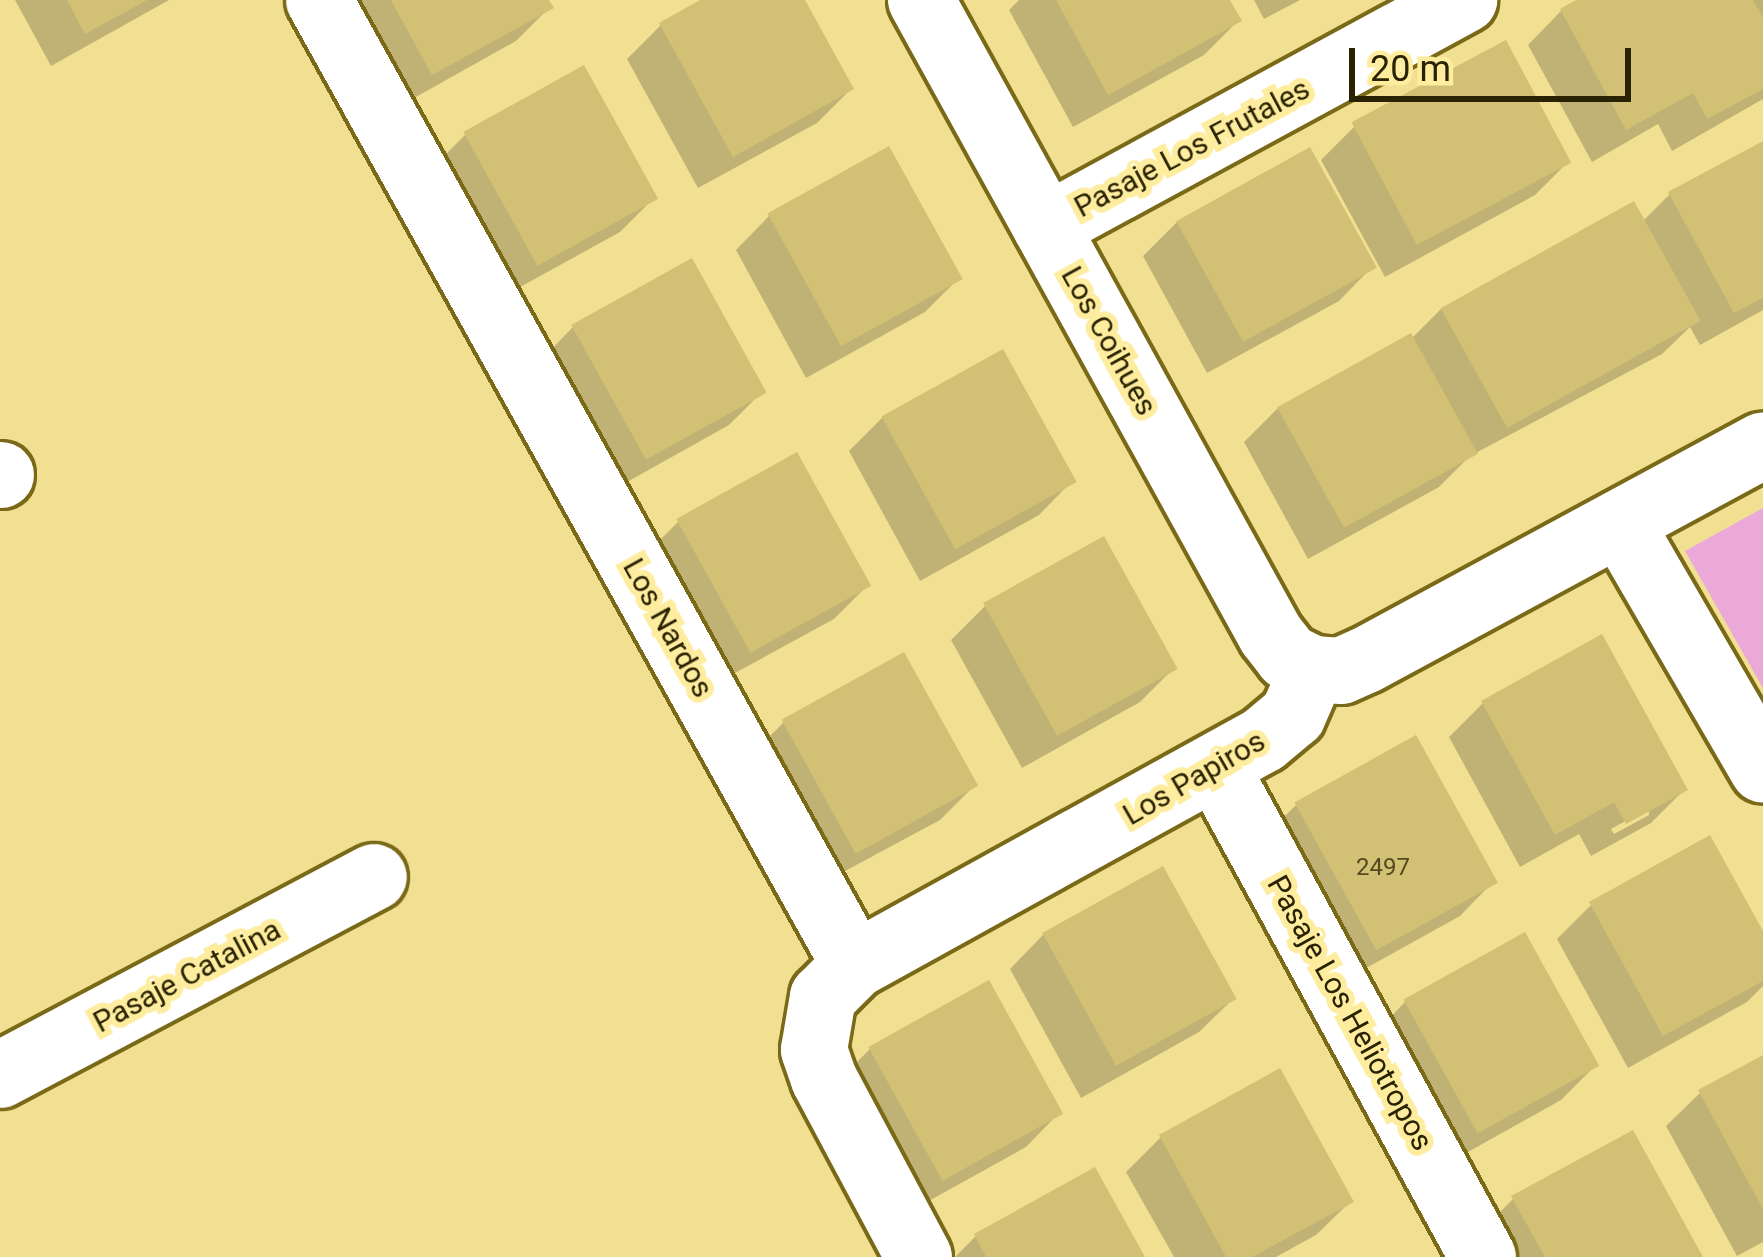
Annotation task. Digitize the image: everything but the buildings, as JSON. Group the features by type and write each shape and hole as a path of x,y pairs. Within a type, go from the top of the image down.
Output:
{"street":[{"name":"Los Nardos","path":"319,0 855,965"},
{"name":"Los Coihues","path":"921,0 1271,635 1288,657 1312,669"},
{"name":"Pasaje Los Frutales","path":"1046,227 1464,0"},
{"path":"1312,669 1341,671 1366,660 1763,445"},
{"path":"1620,523 1763,770"},
{"name":"Los Papiros","path":"855,965 1217,769 1293,715 1312,669"},
{"name":"Pasaje Los Heliotropos","path":"1217,769 1483,1257"},
{"name":"Pasaje Catalina","path":"0,1075 374,877"},
{"path":"855,965 824,997 814,1050 920,1257"}],"shaded area":[{"path":"1763,508 1763,688 1685,551"}]}
